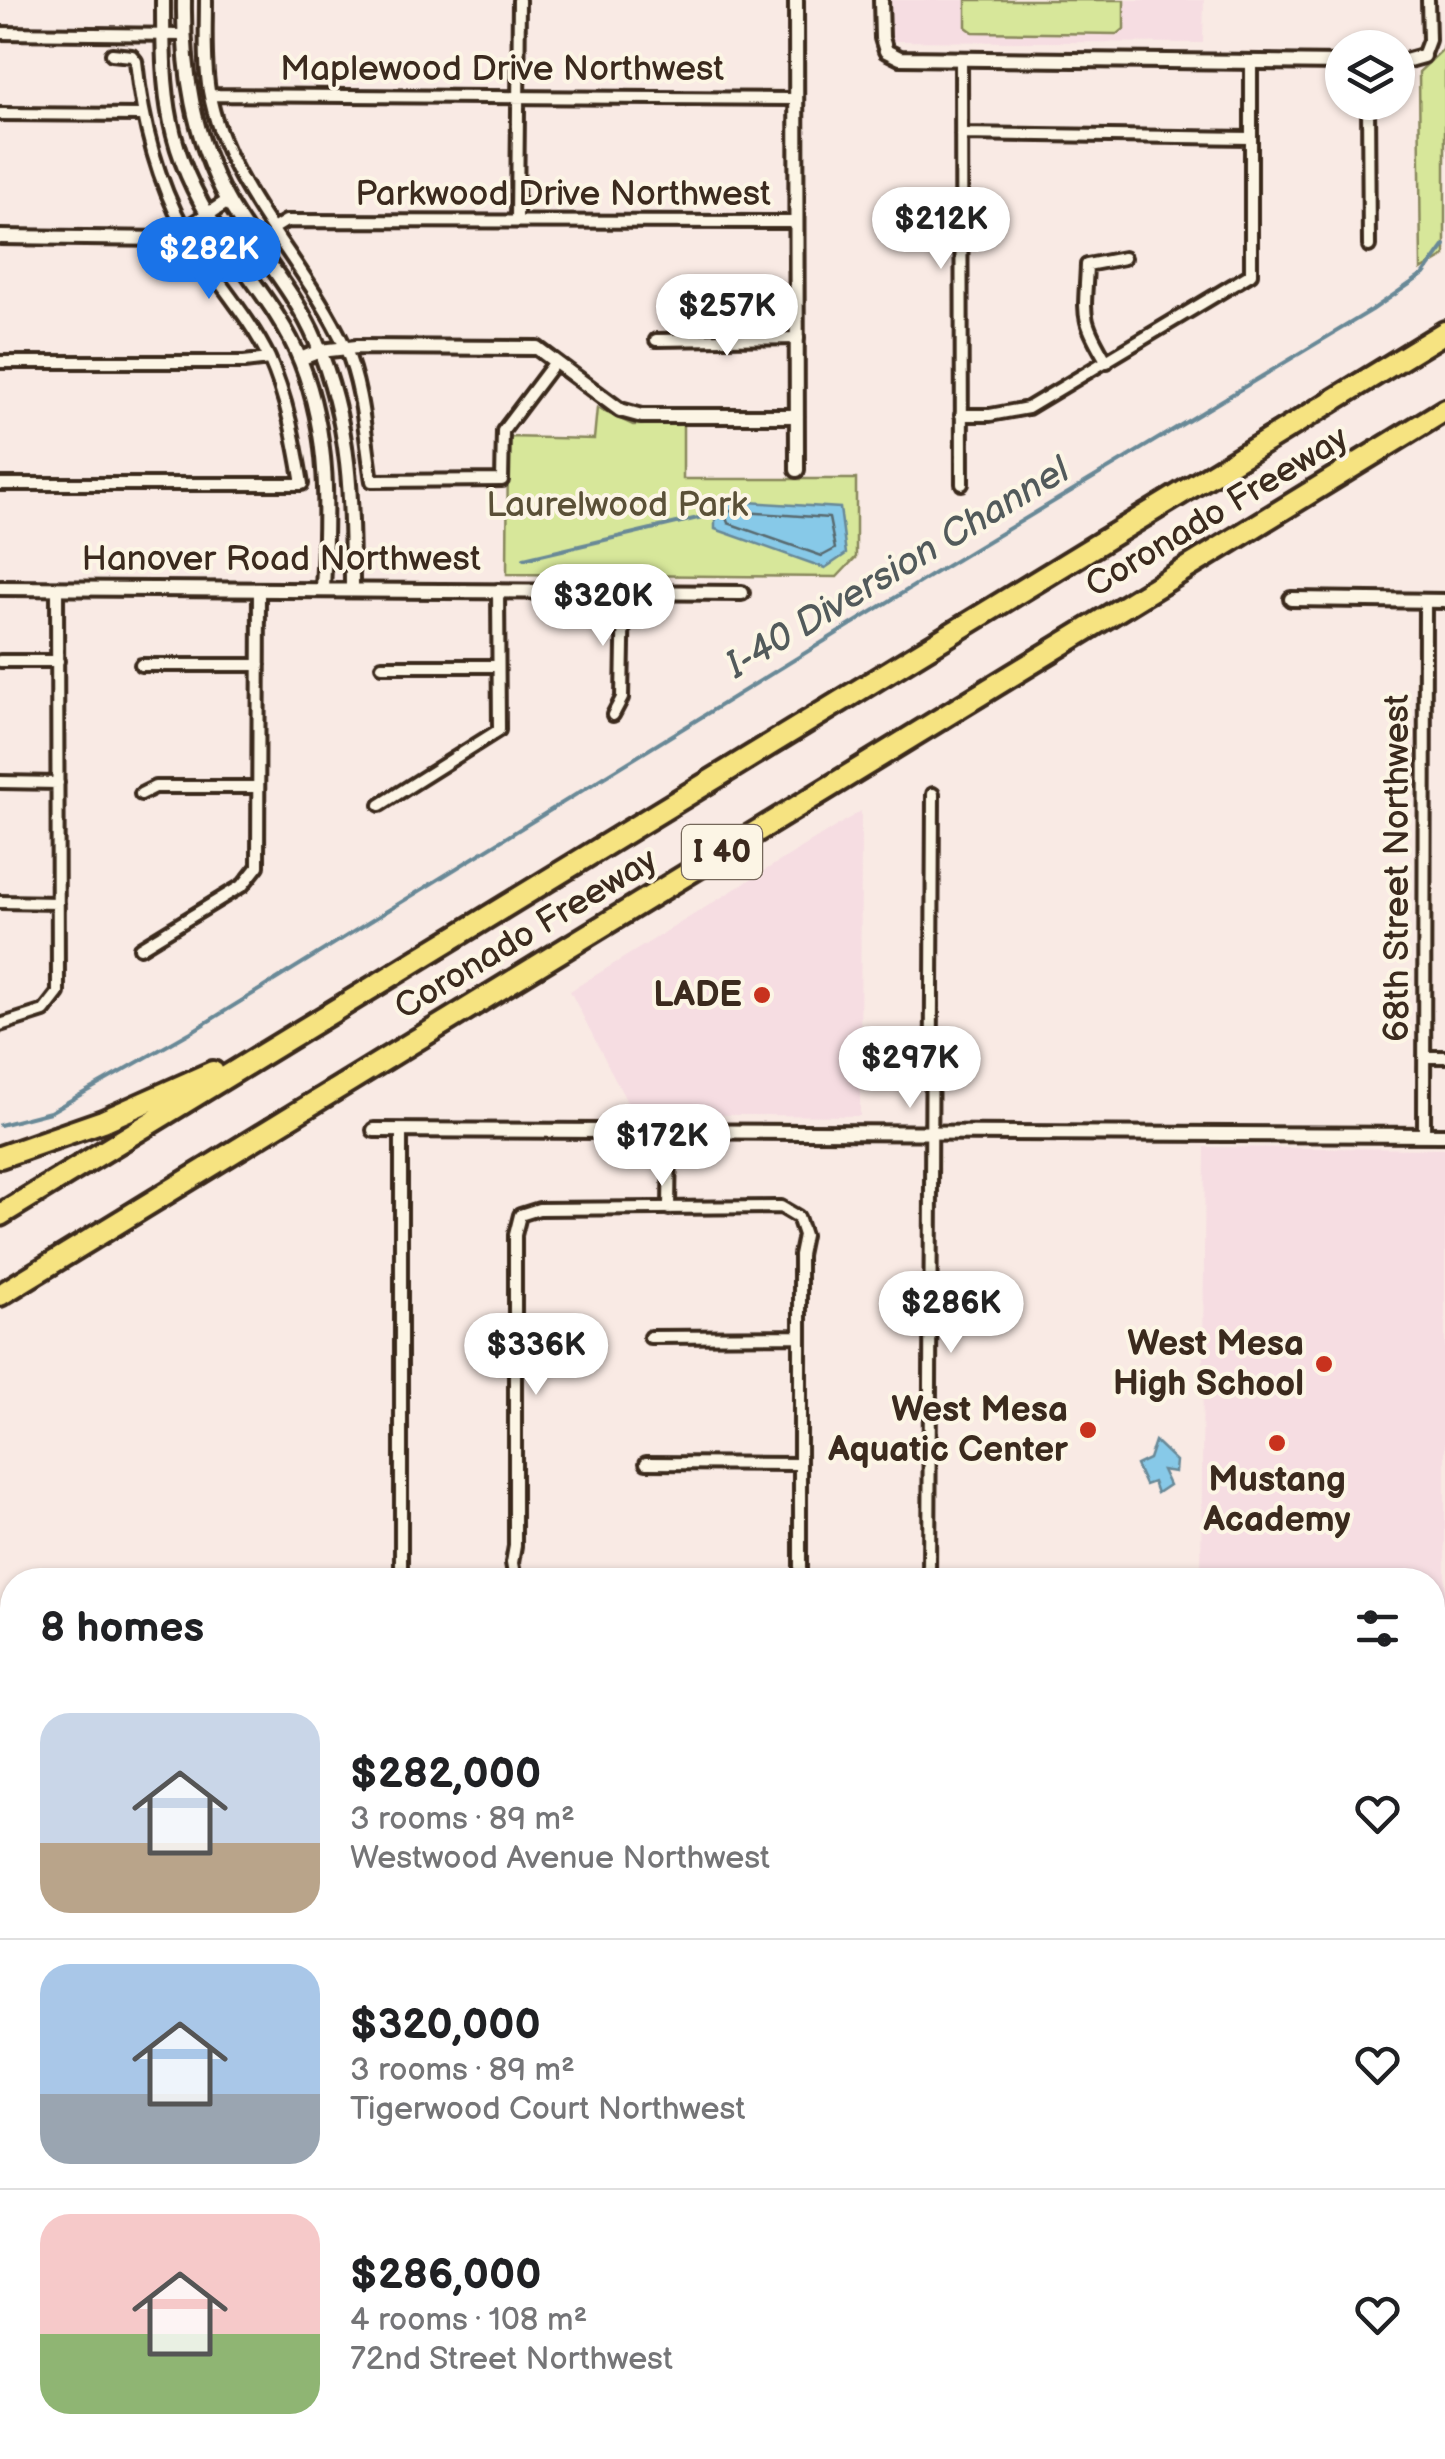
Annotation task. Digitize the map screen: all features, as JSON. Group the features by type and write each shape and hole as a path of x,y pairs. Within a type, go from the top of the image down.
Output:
{"highway":[{"name":"Coronado Freeway","path":"0,1215 1445,332"},
{"name":"Coronado Freeway","path":"0,1295 1445,410"},
{"path":"0,1157 104,1121 288,1038"}],"street":[{"path":"163,0 164,98 182,166 208,214 266,297 300,359 322,431 327,498 323,588"},
{"path":"184,0 190,96 202,146 228,201 286,286 320,352 338,404 349,454 352,588"},
{"path":"206,0 210,95 235,164 346,348 355,375 372,481 502,480 503,431 555,362"},
{"path":"517,221 520,0"},
{"path":"796,0 796,470"},
{"path":"882,0 886,51 900,58 1325,63"},
{"path":"1415,58 1423,56 1429,40 1428,0"},
{"path":"0,33 184,34"},
{"path":"0,484 302,484 292,424 269,359 185,230 159,176 142,115 136,60 112,54"},
{"path":"961,60 962,484"},
{"path":"961,415 990,415 1028,408 1252,274 1252,62"},
{"name":"Maplewood Drive Northwest","path":"210,95 794,99"},
{"path":"0,114 142,115"},
{"path":"1368,120 1369,246"},
{"path":"961,134 1250,138"},
{"path":"0,237 170,238 228,201"},
{"name":"Parkwood Drive Northwest","path":"273,230 286,222 795,222"},
{"path":"1107,362 1086,328 1086,265 1124,258"},
{"path":"656,340 798,338"},
{"path":"300,359 346,348 537,348 620,410 642,416 797,416"},
{"path":"0,362 269,359"},
{"name":"Hanover Road Northwest","path":"0,588 742,593"},
{"path":"0,1025 44,1011 58,993 57,588"},
{"path":"140,948 243,885 258,866 259,589"},
{"path":"380,805 499,730 498,590"},
{"path":"613,715 622,698 624,591"},
{"path":"1290,598 1445,600"},
{"name":"68th Street Northwest","path":"1424,1135 1426,600"},
{"path":"0,661 58,661"},
{"path":"141,665 259,665"},
{"path":"382,666 498,666"},
{"path":"0,782 58,783"},
{"path":"141,794 155,788 258,787"},
{"path":"929,1568 933,794"},
{"path":"0,902 58,903"},
{"path":"1424,1057 1445,1057"},
{"path":"374,1130 1445,1135"},
{"path":"400,1568 401,1130"},
{"path":"669,1209 670,1132"},
{"path":"513,1568 515,1235 520,1215 539,1209 781,1206 798,1217 804,1236 800,1255 800,1568"},
{"path":"650,1337 800,1336"},
{"path":"646,1463 800,1464"}],"shaded area":[{"path":"888,0 1204,0 1203,43 887,41"},
{"path":"861,811 860,1116 633,1114 570,991"},
{"name":"West Mesa High School","path":"1205,1147 1445,1149 1445,1568 1201,1568"}],"green space":[{"path":"966,0 1124,0 1124,29 1118,34 973,32 966,27"},
{"path":"1445,35 1445,256 1421,270 1419,72 1442,50"},
{"name":"Laurelwood Park","path":"597,408 633,425 683,424 683,479 856,479 856,557 837,577 507,574 508,437 594,439"}],"water":[{"path":"715,500 840,508 846,554 825,568 715,529"},
{"path":"1155,1441 1176,1461 1175,1472 1162,1470 1169,1485 1157,1493 1153,1482 1145,1485 1136,1465 1149,1459"}],"waterway":[{"name":"I-40 Diversion Channel","path":"0,1125 50,1112 191,1032 930,576 1372,310 1424,274 1445,245"},
{"path":"524,559 715,514"}],"place":[{"name":"LADE","path":"762,995"},
{"name":"West Mesa High School","path":"1324,1364"},
{"name":"West Mesa Aquatic Center","path":"1088,1430"},
{"name":"Mustang Academy","path":"1277,1443"}]}
